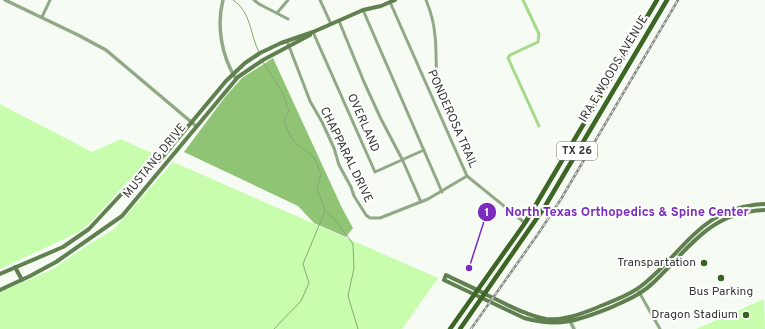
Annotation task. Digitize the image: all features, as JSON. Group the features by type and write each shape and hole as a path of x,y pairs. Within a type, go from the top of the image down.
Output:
{"main road":[{"name":"MUSTANG DRIVE","path":"0,290 56,262 122,216 196,126 236,80 248,69 288,44 313,32 363,10 395,0"},
{"name":"IRA E WOODS AVENUE","path":"450,329 525,223 657,0"},
{"name":"IRA E WOODS AVENUE","path":"460,329 544,208 667,0"},
{"name":"MUSTANG DRIVE","path":"0,274 63,247 89,229 127,188 160,160 232,74 260,53 288,44"},
{"path":"559,167 566,171"},
{"path":"569,320 637,289 651,278 690,237 705,224 720,215 740,207 765,204"},
{"path":"533,318 478,290 445,278 474,295 512,313 553,323 589,316 640,293 654,282 705,230 722,220 743,212 765,210"},
{"path":"720,215 722,220"},
{"path":"676,252 680,255"},
{"path":"15,267 22,280"}],"street":[{"path":"5,0 106,50 196,126"},
{"path":"42,17 50,0"},
{"path":"223,0 221,27 222,40 226,62 236,80"},
{"path":"254,0 288,19"},
{"path":"278,13 288,0"},
{"path":"320,0 331,24"},
{"path":"426,0 432,15 435,36 436,74 438,83"},
{"name":"PONDEROSA TRAIL","path":"390,2 467,176 525,223"},
{"path":"363,10 442,192"},
{"path":"339,21 381,119 402,159 421,202"},
{"name":"OVERLAND","path":"313,32 374,172 424,150"},
{"name":"CHAPPARAL DRIVE","path":"288,44 310,101 334,148 339,165 351,187 354,196 366,215 370,218 380,218 421,202 442,192 467,176"},
{"path":"637,289 660,329"},
{"path":"569,320 574,329"}],"green space":[{"path":"273,58 342,208 353,228 346,237 314,223 298,206 184,152 225,97 242,78"},
{"path":"0,104 92,152 121,139 156,155 128,181 90,223 77,233 0,269"},
{"path":"173,162 438,278 402,329 0,329 0,292 53,269 114,229"},
{"name":"Dragon Stadium","path":"764,299 765,329 696,329"}],"waterway":[{"path":"233,0 239,5 247,17 259,52"},
{"path":"523,0 539,34 538,42 510,55 508,58 539,126"},
{"path":"263,62 282,92 289,111 284,120 291,138 314,157 321,174 317,188 325,211 303,264 309,283 301,301 274,329"},
{"path":"326,212 333,217 353,244 354,268 348,296 358,329"}],"railway":[{"path":"471,329 561,199 678,0"}],"place":[{"name":"Transpartation","path":"704,263"},
{"name":"North Texas Orthopedics & Spine Center","path":"469,268"},
{"name":"Bus Parking","path":"721,278"},
{"name":"Dragon Stadium","path":"746,315"}]}
